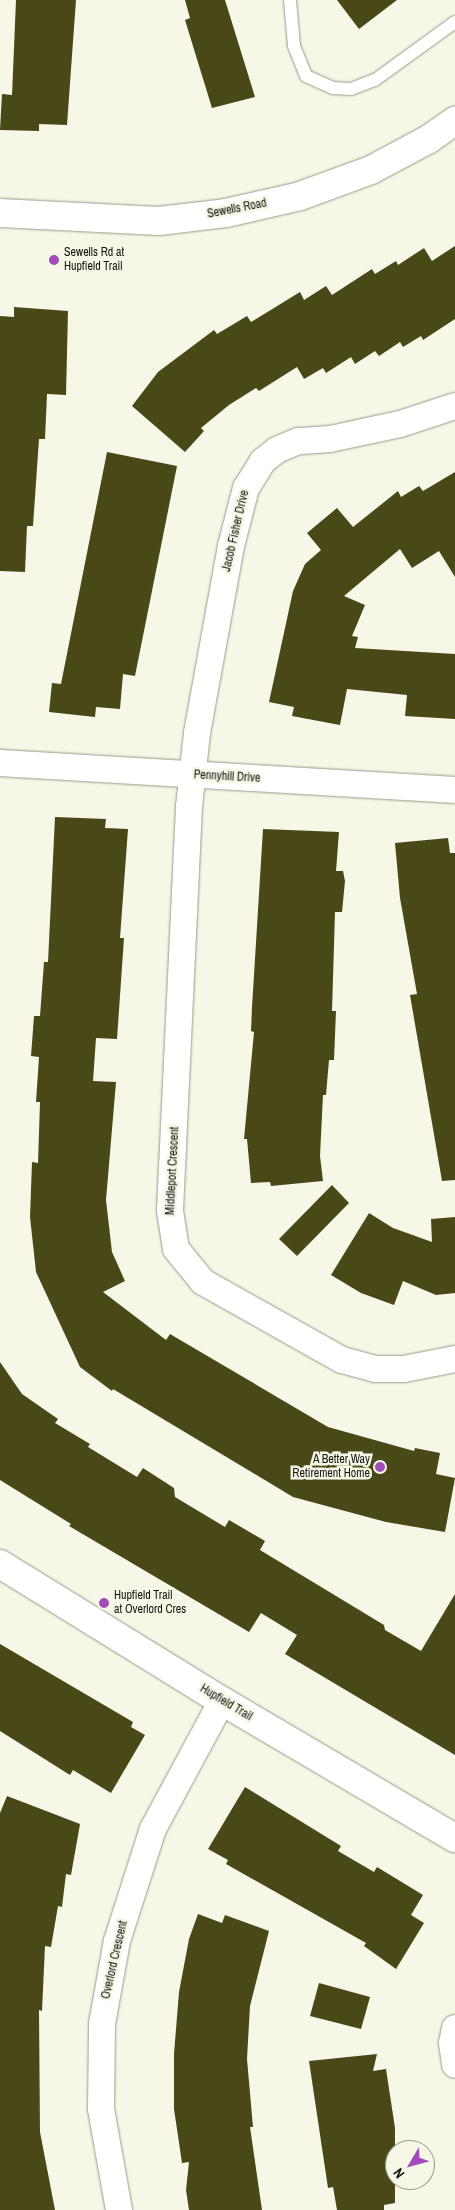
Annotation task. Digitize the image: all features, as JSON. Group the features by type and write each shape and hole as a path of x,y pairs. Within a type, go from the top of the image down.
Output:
{"street":[{"name":"Sewells Road","path":"0,213 159,221 226,213 300,196 371,170 430,139 455,121"},
{"name":"Jacob Fisher Drive","path":"193,775 197,732 231,546 252,476 278,450 298,441 330,439 400,424 455,406"},
{"name":"Pennyhill Drive","path":"0,763 455,790"},
{"name":"Middleport Crescent","path":"193,775 170,1212 176,1249 203,1282 342,1360 375,1369 404,1369 455,1359"},
{"name":"Hupfield Trail","path":"0,1564 222,1701 455,1838"},
{"name":"Overlord Crescent","path":"119,2210 101,2109 102,2024 117,1941 153,1829 222,1701"},
{"path":"455,2028 452,2043 455,2065"}],"lane":[{"path":"290,0 294,46 306,76 333,88 351,89 375,80 455,22"}],"building":[{"path":"16,0 76,0 67,125 39,124 39,131 0,130 2,94 12,95"},
{"path":"185,0 225,0 255,97 212,108 185,20 190,18"},
{"path":"337,0 397,0 359,29"},
{"path":"455,246 455,319 423,340 421,336 403,347 400,342 379,356 375,351 355,364 351,357 326,373 323,368 304,379 297,367 259,391 256,388 229,405 201,428 204,431 185,452 132,406 158,372 214,330 217,334 247,316 251,322 300,292 304,300 326,286 332,295 372,269 375,274 396,261 398,265 424,248 432,261"},
{"path":"14,307 68,311 66,395 47,394 45,439 39,439 33,526 27,526 25,572 0,571 0,316 14,317"},
{"path":"107,452 177,466 135,676 123,674 120,709 96,707 95,717 49,712 52,683 61,684"},
{"path":"455,472 455,577 439,551 412,568 400,549 344,596 365,605 352,636 358,637 355,648 455,654 455,719 405,716 407,695 347,689 340,725 292,716 294,707 269,702 293,591 305,564 321,550 307,533 337,508 353,527 398,491 401,497 419,486 423,491"},
{"path":"55,817 106,819 105,828 128,829 120,938 124,938 117,1039 96,1038 93,1081 116,1082 106,1200 112,1252 125,1281 103,1292 166,1340 170,1334 328,1427 414,1451 415,1448 440,1453 436,1474 455,1478 445,1532 386,1522 293,1497 113,1389 112,1391 80,1367 36,1272 30,1217 32,1162 38,1163 40,1102 36,1102 39,1057 31,1056 34,1016 40,1016 44,962 48,962"},
{"path":"263,829 339,832 336,871 343,871 345,881 342,912 335,912 332,1011 336,1011 334,1060 329,1060 326,1095 323,1095 320,1156 323,1181 271,1186 270,1182 251,1183 247,1139 244,1139 254,1032 251,1031 252,1007"},
{"path":"448,838 450,853 455,853 455,1180 442,1181 410,995 417,994 400,898 395,843"},
{"path":"332,1185 349,1203 297,1256 279,1239"},
{"path":"369,1213 393,1228 432,1242 431,1219 455,1217 455,1293 436,1295 403,1281 394,1305 361,1293 331,1275"},
{"path":"0,1362 22,1394 58,1419 55,1423 90,1444 88,1447 137,1477 143,1468 174,1488 175,1497 225,1527 229,1520 265,1541 260,1550 384,1625 385,1630 421,1651 455,1594 455,1755 285,1654 297,1635 261,1613 249,1632 69,1526 71,1524 0,1480"},
{"path":"0,1644 133,1722 131,1727 145,1735 111,1793 73,1770 70,1775 0,1731"},
{"path":"245,1787 341,1846 338,1851 374,1872 377,1867 423,1895 411,1915 424,1923 396,1969 364,1946 366,1943 226,1864 228,1860 208,1849"},
{"path":"7,1796 80,1824 71,1875 66,1874 62,1907 58,1906 51,1947 45,1946 42,2011 39,2010 40,2132 55,2210 0,2210 0,1813"},
{"path":"198,1914 222,1923 225,1915 269,1931 250,2006 247,2059 253,2127 250,2127 262,2210 189,2210 186,2190 189,2162 182,2163 174,2109 174,2054 179,1992 189,1939"},
{"path":"319,1983 370,1997 361,2029 310,2016"},
{"path":"377,2054 373,2071 386,2069 395,2128 395,2140 385,2140 385,2190 395,2190 395,2203 384,2205 384,2210 337,2210 333,2187 328,2188 309,2061"}],"place":[{"name":"Sewells Rd at Hupfield Trail","path":"54,260"},
{"name":"A Better Way Retirement Home","path":"380,1467"},
{"name":"Hupfield Trail at Overlord Cres","path":"104,1603"}]}
